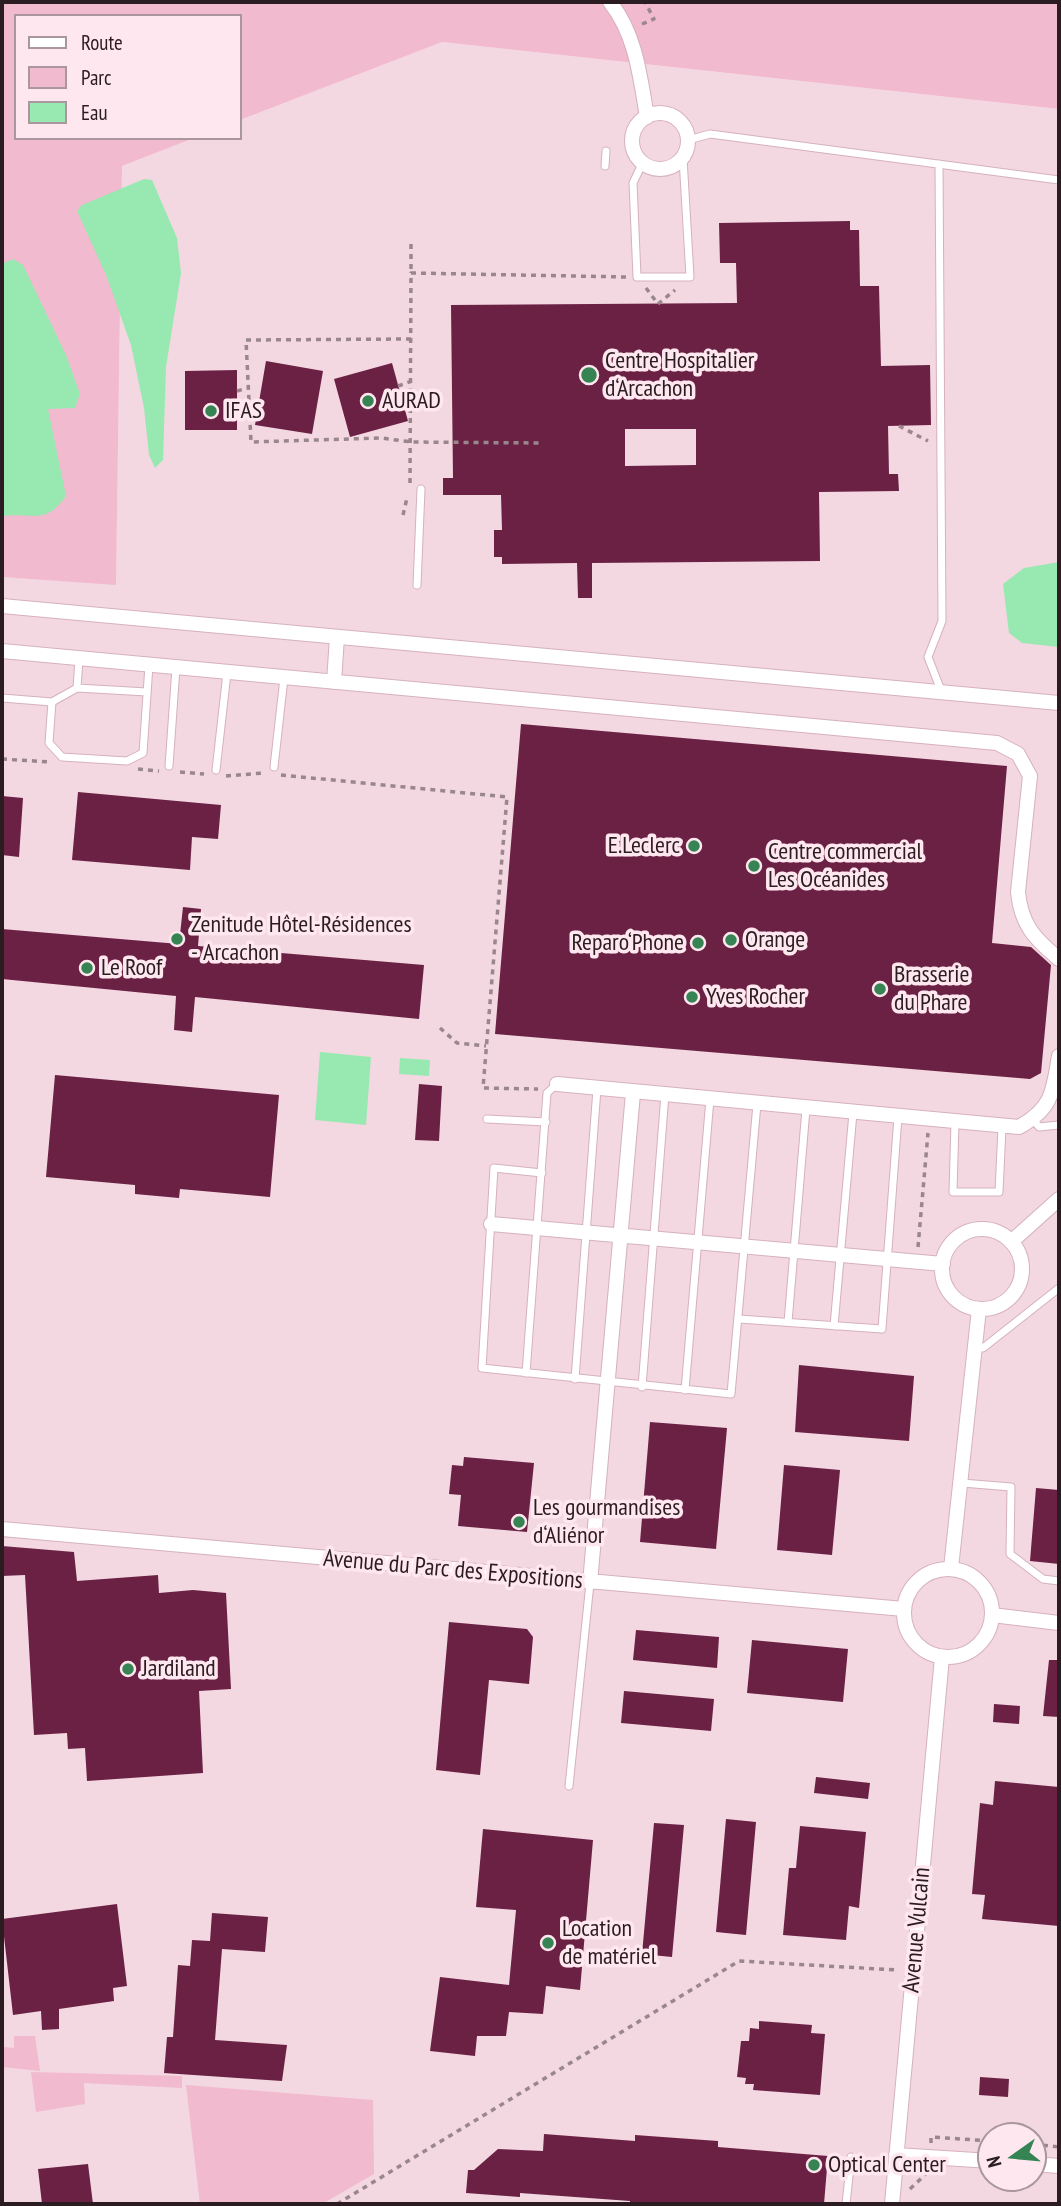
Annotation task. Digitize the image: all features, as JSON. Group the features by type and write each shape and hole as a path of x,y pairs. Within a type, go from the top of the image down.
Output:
{"street":[{"path":"610,2 626,29 636,57 647,117"},
{"path":"665,113 681,122 688,140 683,158 676,164 659,169 642,162 637,155 633,138 640,122 647,117 665,113"},
{"path":"2,606 1059,703"},
{"path":"334,682 337,637"},
{"path":"2,651 997,743 1018,754 1030,776 1018,892 1020,910 1031,935 1059,959"},
{"path":"557,1084 597,1090 1019,1127 1033,1119 1056,1097 1059,1056"},
{"path":"590,1583 633,1093"},
{"path":"1011,1242 1059,1199"},
{"path":"491,1224 943,1264"},
{"path":"989,1230 1011,1242 1022,1263 1018,1287 1002,1304 979,1309 956,1298 947,1289 943,1264 946,1252 964,1233 989,1230"},
{"path":"951,1568 979,1309"},
{"name":"Avenue du Parc des Expositions","path":"2,1529 904,1609"},
{"path":"951,1568 970,1574 981,1584 988,1596 992,1615 984,1638 973,1648 960,1655 942,1657 919,1646 910,1635 904,1609 908,1593 916,1582 928,1573 951,1568"},
{"path":"992,1615 1059,1623"},
{"name":"Avenue Vulcain","path":"892,2204 942,1657"},
{"path":"896,2155 977,2160"}],"lane":[{"path":"688,140 710,134 1059,180"},
{"path":"605,166 606,150"},
{"path":"642,162 633,183 638,277 690,277 683,158"},
{"path":"939,164 942,621 928,657 942,692"},
{"path":"417,586 421,489"},
{"path":"77,688 79,659"},
{"path":"52,702 49,743 62,757 127,761 143,753 149,665"},
{"path":"167,768 176,667"},
{"path":"218,773 228,672"},
{"path":"274,767 284,678"},
{"path":"2,698 52,702 77,688 147,692"},
{"path":"526,1373 547,1093 557,1084"},
{"path":"575,1379 597,1090"},
{"path":"642,1387 666,1094"},
{"path":"685,1390 710,1099"},
{"path":"542,1173 494,1168 482,1368 642,1387 731,1394 757,1104"},
{"path":"788,1322 806,1109"},
{"path":"834,1325 853,1113"},
{"path":"739,1319 882,1329 898,1117"},
{"path":"487,1119 546,1122"},
{"path":"1033,1119 1039,1127 1059,1125"},
{"path":"955,1122 953,1192 999,1192 1002,1127"},
{"path":"974,1346 983,1348 1059,1288"},
{"path":"962,1483 1011,1487 1010,1554 1043,1579 1059,1581"},
{"path":"569,1786 590,1583"},
{"path":"846,2204 851,2157"}],"path":[{"path":"626,29 654,19 645,2"},
{"path":"403,515 410,482 412,442 411,244"},
{"path":"411,273 638,277"},
{"path":"411,339 246,340 251,442 381,438 412,442 542,443"},
{"path":"398,386 412,382"},
{"path":"237,391 248,388"},
{"path":"899,426 941,447"},
{"path":"2,759 56,763"},
{"path":"125,768 167,768"},
{"path":"179,772 207,774"},
{"path":"218,773 257,772 507,797 483,1087 534,1090 557,1084"},
{"path":"440,1028 457,1043 486,1046"},
{"path":"918,1263 929,1120"},
{"path":"337,2204 739,1961 914,1971"}],"shaded area":[{"path":"442,42 1059,109 1059,2204 2,2204 2,577 116,584 122,166 189,140 242,140 242,119"}],"green space":[{"path":"2,2 1059,2 1059,109 442,42 242,119 242,14 14,14 14,140 189,140 122,166 116,585 2,577"},
{"path":"14,2036 35,2036 40,2071 2,2067 2,2047 14,2048"},
{"path":"31,2072 182,2076 182,2088 84,2083 85,2104 36,2112"},
{"path":"186,2085 373,2100 374,2174 322,2204 200,2204"}],"water":[{"path":"144,179 152,180 177,238 181,273 166,367 163,460 155,468 149,455 144,408 131,345 106,275 77,211 82,205"},
{"path":"13,259 23,265 66,355 80,394 75,408 48,409 66,496 52,511 38,516 2,516 2,264"},
{"path":"1059,562 1059,647 1022,643 1009,633 1003,584 1024,568"},
{"path":"320,1052 371,1057 366,1125 315,1120"},
{"path":"400,1058 430,1060 429,1076 399,1074"}],"building":[{"path":"850,221 850,230 859,230 860,286 879,286 881,366 930,365 931,425 888,426 889,474 898,474 899,491 819,492 820,561 592,563 592,598 578,598 577,563 502,564 502,557 494,557 494,530 502,530 501,495 443,495 443,478 453,478 451,305 737,303 736,263 720,263 719,223","holes":["625,429 696,429 696,465 625,466"]},
{"path":"266,361 323,371 312,434 255,425"},
{"name":"AURAD","path":"392,363 408,421 350,437 334,379"},
{"name":"IFAS","path":"237,370 237,430 185,430 185,371"},
{"name":"Centre commercial Les Océanides","path":"521,724 1007,766 992,943 1031,947 1051,965 1041,1073 1030,1079 495,1034"},
{"path":"78,792 221,805 218,839 192,837 190,870 72,860"},
{"path":"2,796 23,798 19,857 2,855"},
{"path":"183,907 201,909 198,946 424,965 419,1019 195,997 192,1032 174,1030 176,996 2,979 2,929 179,944"},
{"path":"55,1075 279,1095 270,1197 180,1189 179,1198 135,1194 135,1185 46,1177"},
{"path":"419,1084 442,1086 439,1141 415,1140"},
{"path":"799,1365 914,1376 909,1441 795,1432"},
{"path":"650,1422 727,1428 716,1549 640,1542"},
{"path":"464,1457 534,1463 527,1532 458,1526 461,1495 449,1494 452,1465 463,1466"},
{"path":"784,1465 840,1470 832,1555 777,1550"},
{"path":"1036,1488 1059,1490 1059,1564 1030,1561"},
{"path":"2,1546 74,1552 77,1581 158,1575 159,1593 193,1590 226,1593 231,1689 199,1691 203,1773 87,1781 85,1748 68,1749 67,1733 34,1735 25,1575 2,1576"},
{"path":"449,1622 527,1629 533,1637 529,1684 489,1680 480,1775 436,1770"},
{"path":"636,1630 719,1637 717,1668 633,1660"},
{"path":"752,1640 848,1649 843,1702 747,1693"},
{"path":"1049,1660 1059,1660 1059,1717 1043,1716"},
{"path":"624,1691 714,1699 711,1731 621,1723"},
{"path":"994,1704 1020,1706 1019,1724 993,1722"},
{"path":"816,1777 870,1783 868,1799 814,1793"},
{"path":"995,1781 1059,1787 1059,1926 982,1919 985,1895 972,1894 980,1803 993,1805"},
{"path":"726,1819 756,1822 746,1935 716,1932"},
{"path":"654,1823 684,1825 672,1957 642,1954"},
{"path":"800,1826 866,1832 859,1908 849,1906 846,1940 783,1935 789,1868 796,1868"},
{"name":"Location de matériel","path":"483,1829 593,1840 580,1990 546,1986 543,2014 509,2012 506,2036 477,2036 475,2056 430,2051 440,1977 509,1985 516,1910 476,1907"},
{"path":"117,1904 127,1986 113,1988 114,2001 59,2009 59,2029 42,2030 41,2011 13,2015 2,1919"},
{"path":"212,1913 268,1917 265,1952 222,1949 215,2040 287,2045 282,2081 164,2073 167,2037 173,2037 178,1965 190,1966 192,1940 210,1941"},
{"path":"759,2021 812,2025 811,2033 825,2034 820,2095 753,2090 754,2084 745,2084 746,2078 737,2077 741,2041 749,2041 750,2028 759,2029"},
{"path":"980,2077 1009,2079 1008,2097 979,2095"},
{"path":"544,2134 635,2141 635,2135 718,2141 718,2147 828,2156 824,2204 630,2204 630,2201 520,2193 520,2197 466,2193 468,2170 474,2170 498,2149 543,2151"},
{"path":"88,2164 93,2204 42,2204 38,2169"}],"place":[{"name":"Centre Hospitalier d‘Arcachon","path":"589,375"},
{"name":"AURAD","path":"368,401"},
{"name":"IFAS","path":"211,411"},
{"name":"E.Leclerc","path":"694,846"},
{"name":"Centre commercial Les Océanides","path":"754,866"},
{"name":"Zenitude Hôtel-Résidences - Arcachon","path":"177,939"},
{"name":"Orange","path":"731,940"},
{"name":"Reparo‘Phone","path":"698,943"},
{"name":"Le Roof","path":"87,968"},
{"name":"Brasserie du Phare","path":"880,989"},
{"name":"Yves Rocher","path":"692,997"},
{"name":"Les gourmandises d‘Aliénor","path":"519,1522"},
{"name":"Jardiland","path":"128,1669"},
{"name":"Location de matériel","path":"548,1943"},
{"name":"Optical Center","path":"814,2165"}]}
